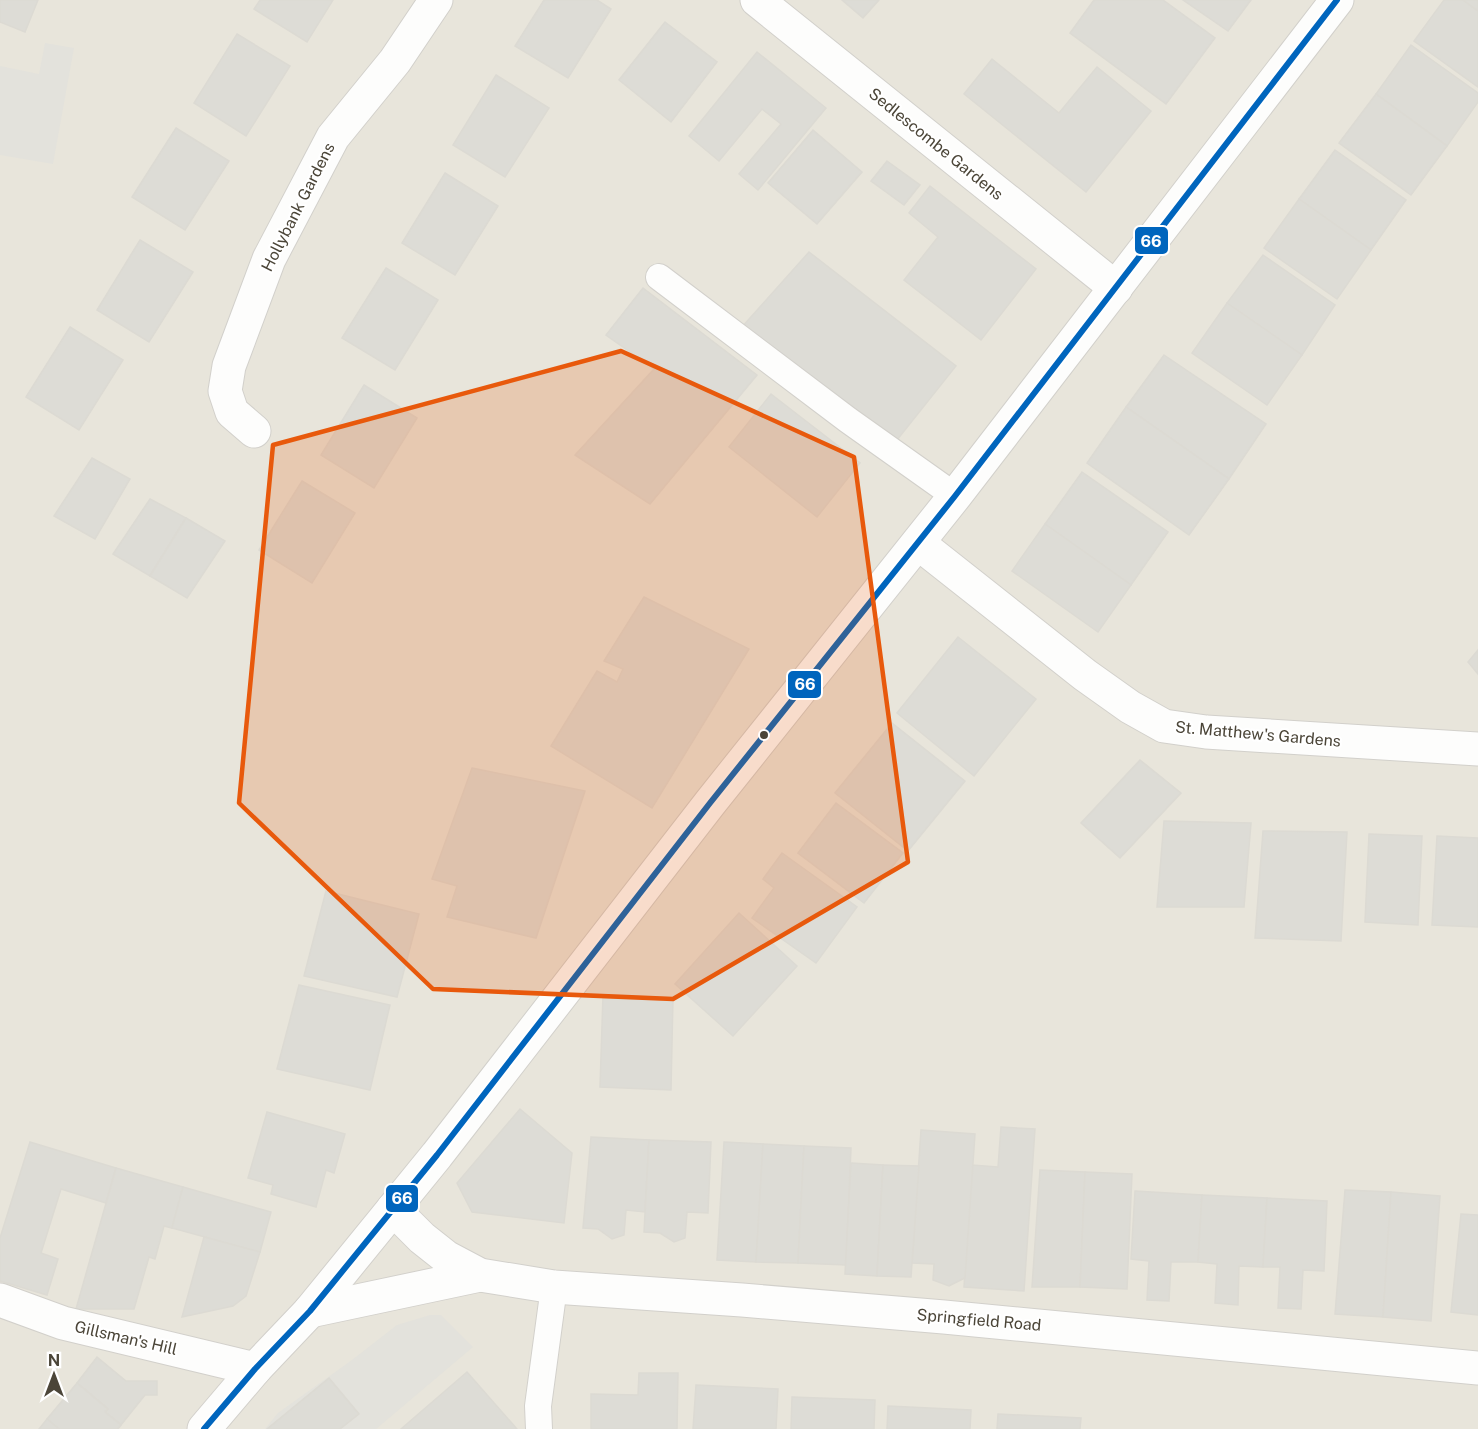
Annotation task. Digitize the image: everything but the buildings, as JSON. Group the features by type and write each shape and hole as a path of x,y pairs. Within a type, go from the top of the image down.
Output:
{"street":[{"name":"Hollybank Gardens","path":"254,431 232,412 225,391 229,366 269,259 333,137 395,61 436,0"},
{"path":"204,1429 255,1369 310,1311 437,1155 710,803 955,496 1337,0"},
{"name":"Sedlescombe Gardens","path":"769,4 1116,288"},
{"name":"St. Matthew's Gardens","path":"918,543 1085,675 1130,707 1164,726 1206,732 1478,749"},
{"name":"Springfield Road","path":"393,1209 422,1238 446,1257 480,1275 554,1287 933,1316 1478,1368"},
{"name":"Springfield Road","path":"310,1311 480,1275"},
{"name":"Gillsman's Hill","path":"0,1300 63,1323 255,1369"}],"lane":[{"path":"659,277 848,420 955,496"},
{"path":"539,1429 538,1406 554,1287"}],"highlighted area":[{"path":"621,351 854,457 908,862 673,999 433,989 239,803 273,445"}],"shaded area":[{"path":"0,0 1478,0 1478,1429 0,1429"},
{"path":"45,43 74,48 53,164 0,155 0,66 39,74"},
{"path":"430,1315 441,1315 473,1347 376,1429 265,1429 278,1413 397,1325"}],"transit line":[{"name":"66","path":"204,1429 255,1369 310,1311 437,1155 710,803 955,496 1337,0"}]}
